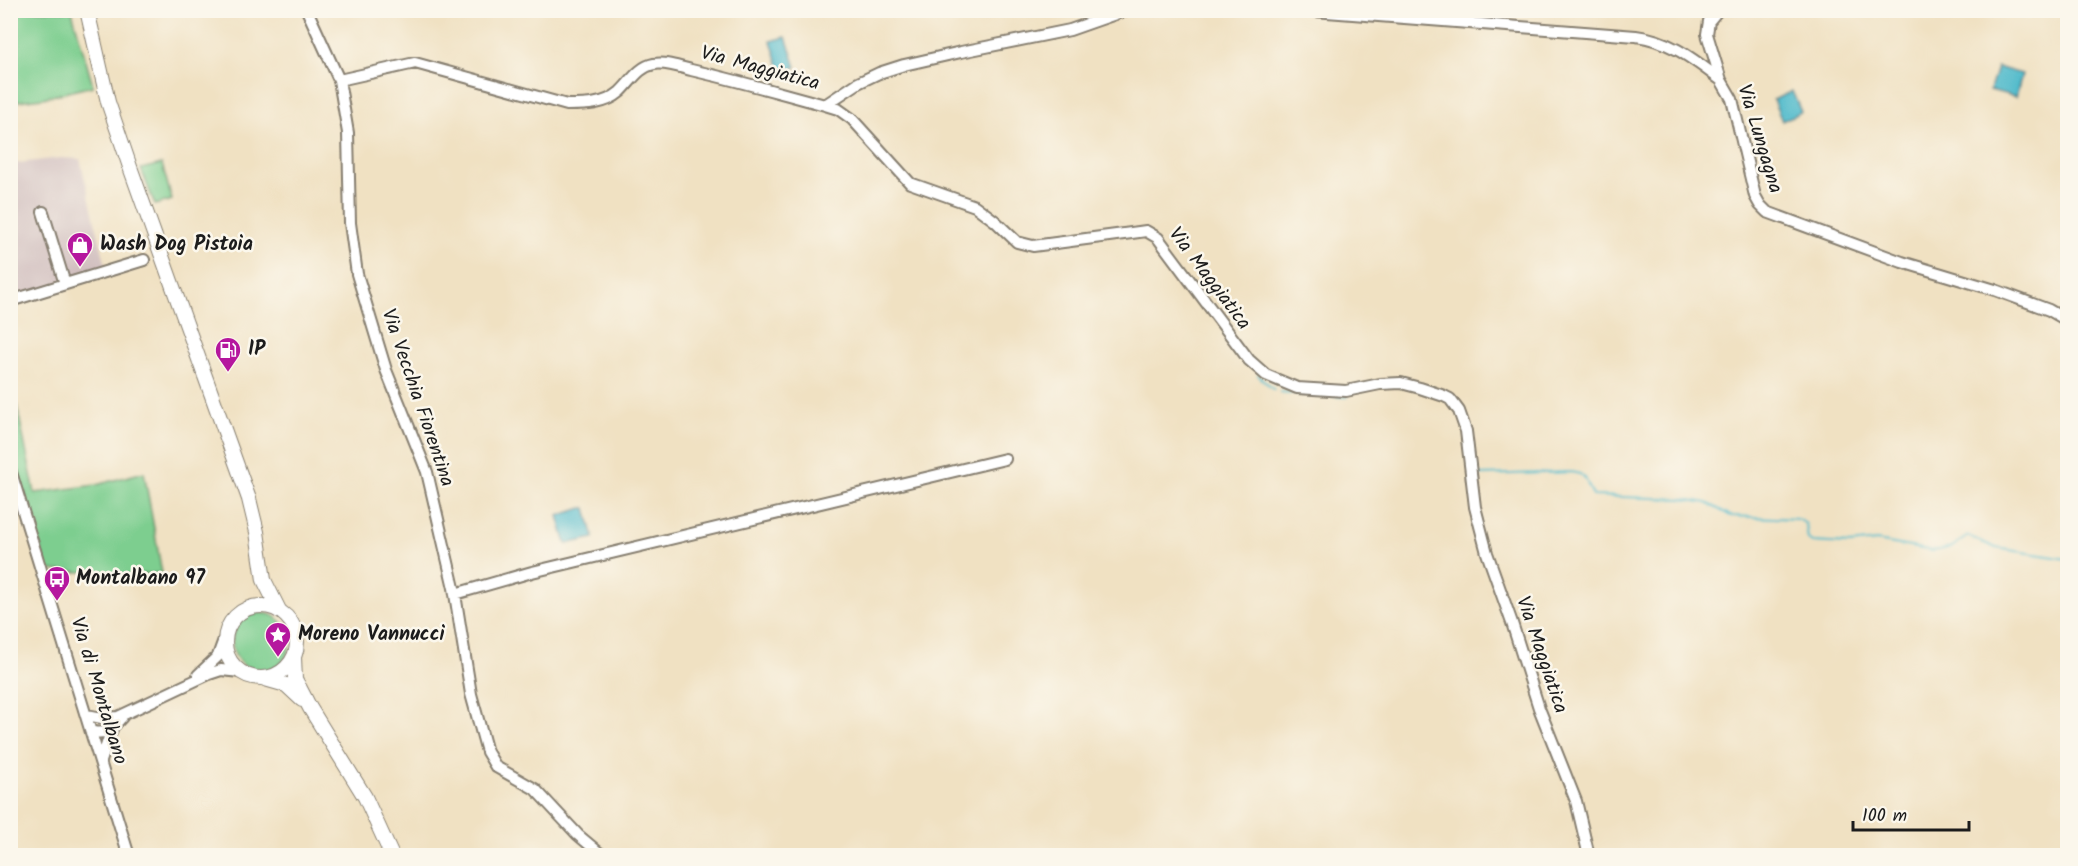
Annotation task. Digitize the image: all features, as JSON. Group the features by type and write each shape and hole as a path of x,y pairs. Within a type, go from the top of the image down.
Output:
{"main road":[{"path":"87,10 108,102 129,167 252,508 262,570 268,591 279,610 290,619 296,632 294,676 310,708 368,803 392,855"},
{"path":"262,570 256,594 248,608 232,621 226,634 225,645 228,655 241,672 286,685 310,708"},
{"path":"248,608 266,606 279,610"},
{"path":"261,678 278,674 294,657"},
{"path":"340,758 342,768 383,855"}],"street":[{"name":"Via Vecchia Fiorentina","path":"307,10 339,80 347,122 350,223 357,274 386,370 427,472 455,594 471,694 491,761 498,768 535,789 578,835 603,855"},
{"path":"825,105 858,83 904,65 961,51 1070,30 1127,10"},
{"name":"Via Lungagna","path":"1301,10 1652,38 1688,55 1721,80 1732,99 1755,196 1767,212 1902,262 2006,294 2049,310 2067,321"},
{"path":"1718,10 1709,21 1707,34 1721,80"},
{"name":"Via Maggiatica","path":"339,80 415,63 567,105 585,105 602,102 619,93 641,70 649,65 660,63 825,105 838,109 852,119 910,183 975,206 1020,244 1034,246 1138,231 1151,232 1158,238 1249,360 1266,375 1284,384 1311,390 1346,391 1380,384 1401,383 1450,399 1459,411 1466,431 1473,499 1487,553 1539,708 1576,801 1589,855"},
{"path":"43,212 65,284"},
{"path":"10,301 144,260"},
{"path":"455,594 532,572 1005,459"},
{"name":"Via di Montalbano","path":"10,469 93,732 129,855"},
{"path":"186,684 216,658 226,634"},
{"path":"93,732 105,733 110,724 125,714 216,671 241,672"},
{"path":"87,715 110,724"},
{"path":"101,761 110,724"}],"shaded area":[{"path":"61,158 80,159 108,274 10,301 10,164"}],"green space":[{"path":"11,10 72,11 93,86 43,98 11,102"},
{"path":"162,164 172,200 155,205 141,169"},
{"path":"10,373 35,493 96,485 144,472 162,573 131,575 47,570 11,449"},
{"path":"261,613 272,615 285,626 290,642 288,653 277,666 261,671 250,669 237,658 232,642 234,631 245,618"}],"water":[{"path":"786,37 796,67 781,72 771,41"},
{"path":"1997,67 2022,74 2016,97 1990,90"},
{"path":"1792,91 1801,112 1782,121 1773,100"},
{"path":"586,508 594,538 566,544 558,516"}],"waterway":[{"path":"1258,375 1274,390"},
{"path":"1280,392 1347,397"},
{"path":"1476,473 1481,475 1571,472 1585,478 1593,496 1683,499 1707,503 1731,516 1798,519 1806,524 1808,539 1812,542 1850,544 1877,541 1933,551 1952,547 1968,536 1996,548 2068,559"}],"place":[{"name":"Wash Dog Pistoia","path":"80,268"},
{"name":"IP","path":"228,373"},
{"name":"Montalbano 97","path":"57,602"},
{"name":"Moreno Vannucci","path":"278,658"}]}
